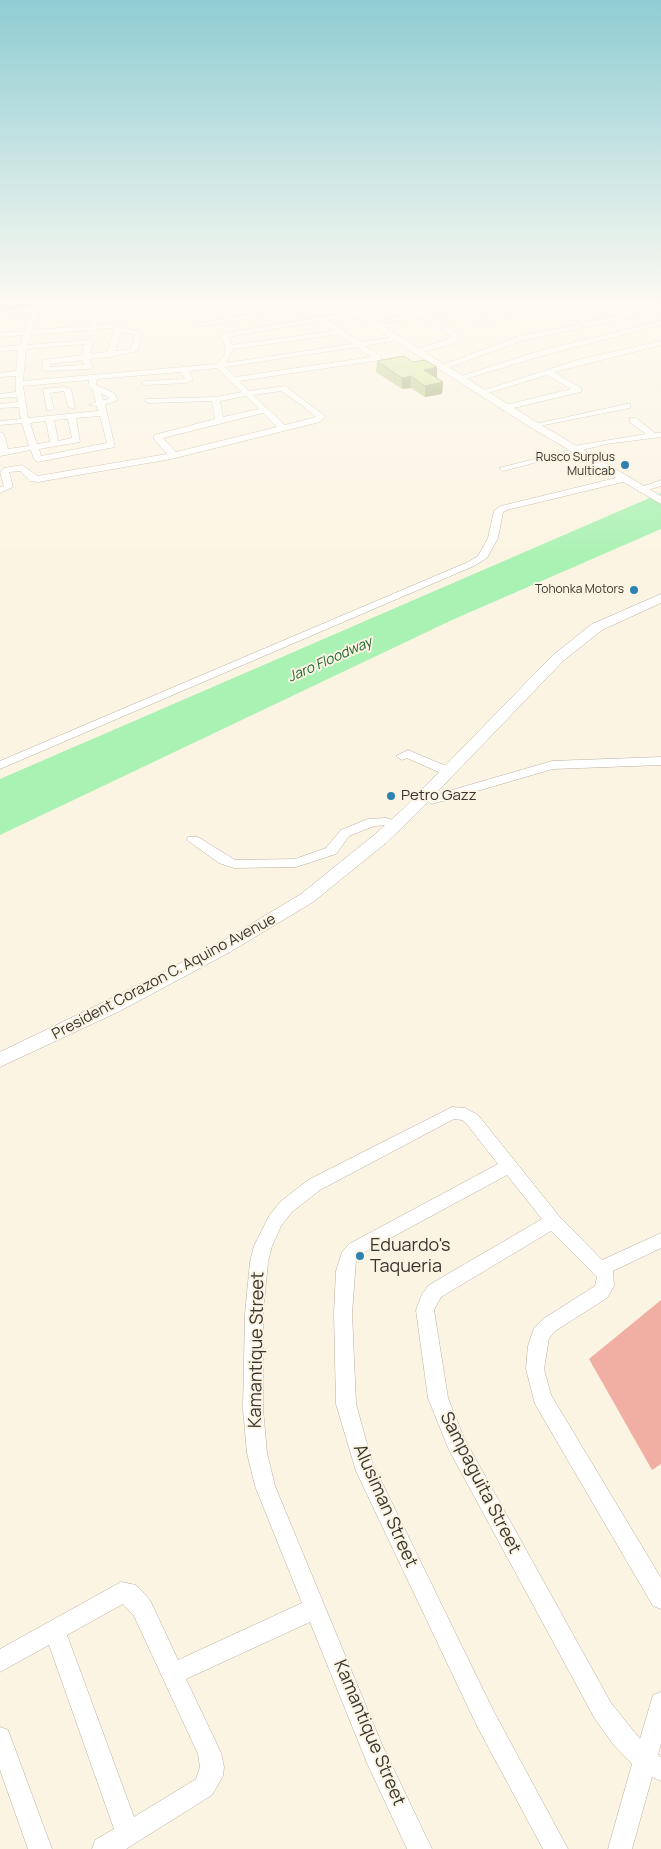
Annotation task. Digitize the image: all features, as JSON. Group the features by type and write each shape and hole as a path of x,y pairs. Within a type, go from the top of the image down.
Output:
{"main road":[{"path":"475,387 505,408 661,501"},
{"name":"President Corazon C. Aquino Avenue","path":"609,621 618,611 661,588"},
{"path":"609,621 661,594"},
{"name":"President Corazon C. Aquino Avenue","path":"0,1060 112,1006 267,924 314,892 406,814 558,658 586,635 609,621 628,615 661,598"},
{"path":"386,822 432,800"}],"street":[{"path":"19,387 23,412 38,460"},
{"path":"55,444 46,391 71,387"},
{"path":"0,466 112,445 95,387"},
{"path":"0,414 23,412 49,414 102,408 114,399 102,387"},
{"path":"241,387 284,428"},
{"path":"482,392 498,387"},
{"path":"505,408 578,390 573,387"},
{"path":"0,434 2,452 77,440 67,389"},
{"path":"0,485 9,487 4,472 7,470 22,468 33,479 38,479 171,456 321,417 285,389 216,399 149,401"},
{"path":"0,396 20,394"},
{"path":"216,399 220,420"},
{"path":"0,406 23,412"},
{"path":"534,425 627,406"},
{"path":"171,456 172,453 157,439 158,436 265,410"},
{"path":"0,423 23,412"},
{"path":"632,420 657,435"},
{"path":"503,468 606,442 657,435"},
{"path":"0,765 471,564 482,558 493,538 499,511 504,508 624,479"},
{"path":"641,489 661,483"},
{"path":"402,756 408,754 447,772"},
{"path":"432,800 552,765 661,761"},
{"path":"193,840 224,860 234,864 296,863 331,851 345,832 372,822 386,822"},
{"name":"Kamantique Street","path":"420,1849 375,1755 265,1486 256,1453 253,1409 254,1314 258,1262 263,1246 275,1221 286,1207 314,1185 452,1113 466,1114 472,1119 553,1221 600,1269"},
{"name":"Alusiman Street","path":"510,1165 355,1248 348,1257 343,1314 346,1404 363,1464 485,1718 556,1849"},
{"name":"Sampaguita Street","path":"553,1221 435,1291 428,1300 425,1310 438,1398 456,1443 561,1638 603,1711 621,1736 653,1765"},
{"path":"661,1240 600,1269 606,1275 601,1292 548,1325 541,1334 537,1346 534,1369 542,1398 661,1598"},
{"path":"0,1661 121,1593 128,1594 136,1600 145,1615 208,1753 212,1767 211,1776 204,1787 104,1849"},
{"path":"172,1674 316,1608"},
{"path":"55,1631 128,1834"},
{"path":"620,1849 653,1765 661,1703"},
{"path":"0,1738 40,1849"}],"shaded area":[{"path":"661,1300 661,1464 652,1470 589,1359"}],"water":[{"name":"Jaro Floodway","path":"661,493 661,529 452,620 0,835 0,779"}],"place":[{"name":"Rusco Surplus Multicab","path":"625,465"},
{"name":"Tohonka Motors","path":"634,590"},
{"name":"Petro Gazz","path":"391,796"},
{"name":"Eduardo's Taqueria","path":"360,1256"}]}
